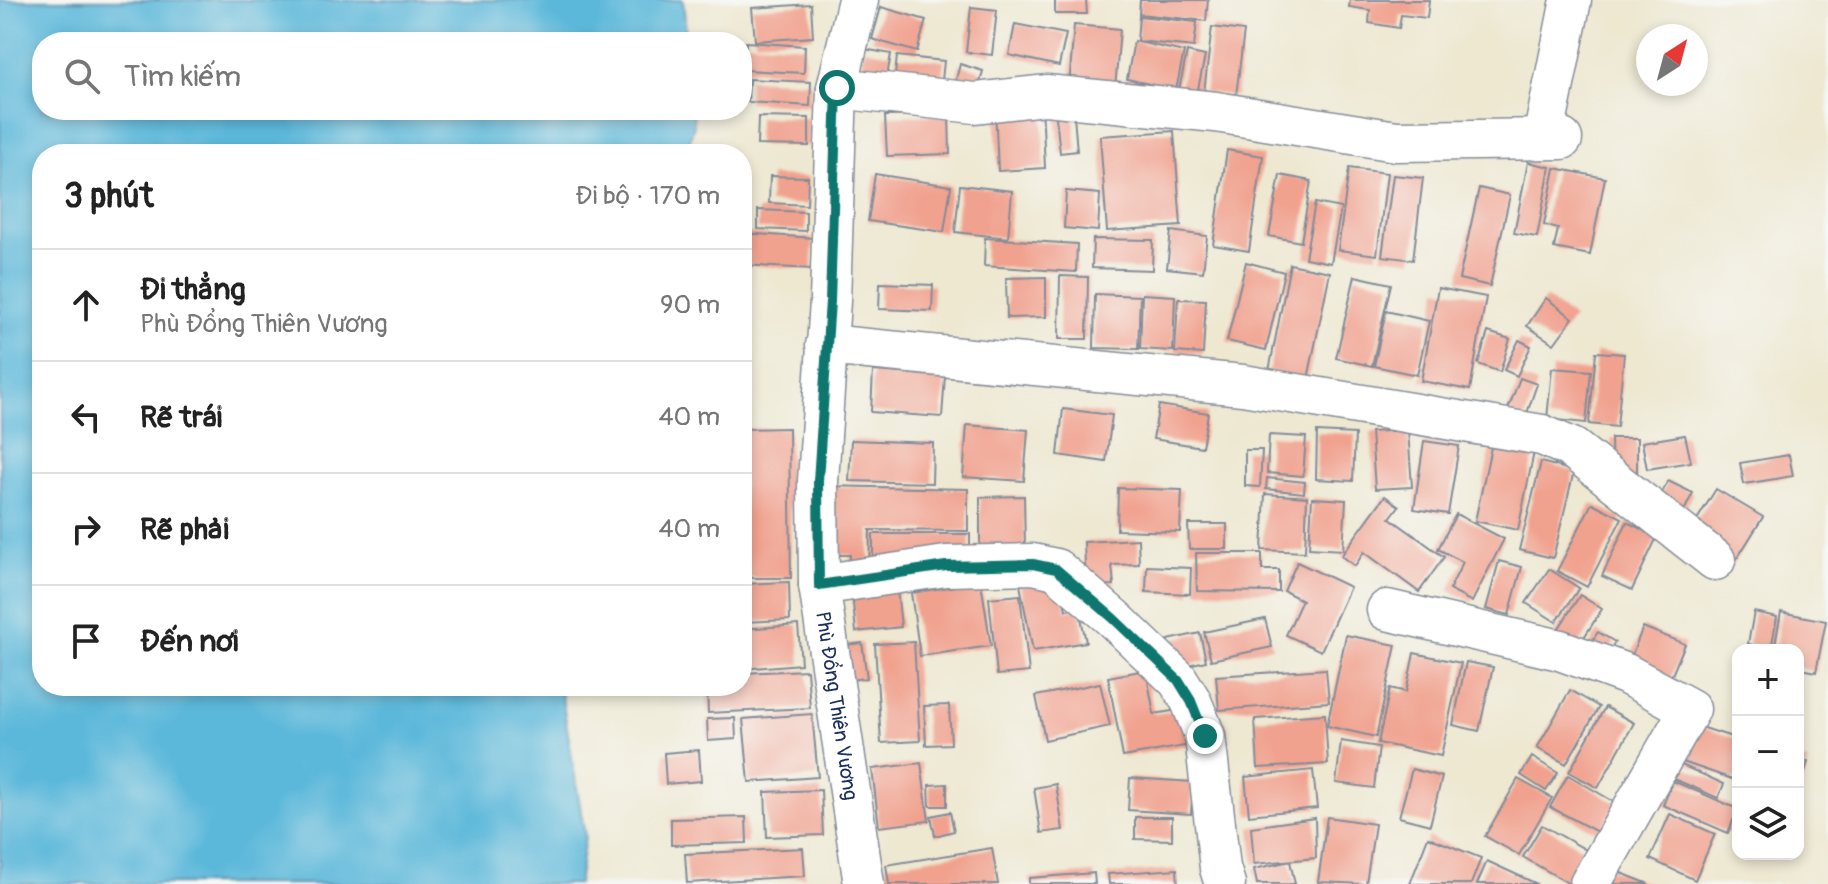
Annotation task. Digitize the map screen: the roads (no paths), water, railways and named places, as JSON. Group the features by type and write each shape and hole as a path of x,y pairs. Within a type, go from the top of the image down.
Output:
{"street":[{"name":"Phù Đổng Thiên Vương","path":"858,0 837,88 830,301 818,481 819,585 864,884"},
{"path":"837,88 975,103 1046,95 1216,112 1396,141 1552,139 1571,0"},
{"path":"826,345 1243,385 1542,435 1572,448 1715,560"},
{"path":"819,585 946,566 1033,564 1056,569 1178,680 1191,701 1205,736 1214,824 1225,884"},
{"path":"1387,610 1560,650 1626,674 1690,709 1590,884"}],"water":[{"path":"0,0 683,0 686,32 32,32 32,120 694,120 694,125 689,144 32,144 32,696 562,696 585,836 578,884 0,884"}]}
